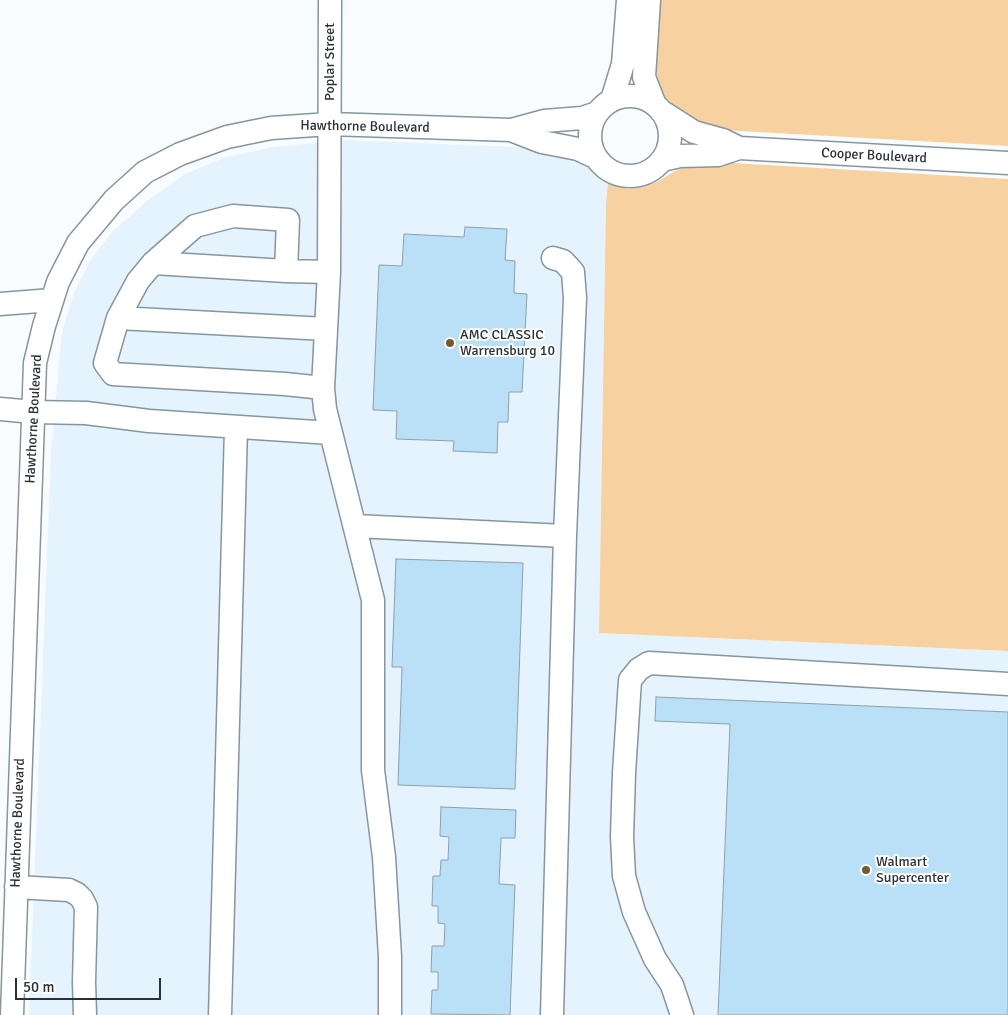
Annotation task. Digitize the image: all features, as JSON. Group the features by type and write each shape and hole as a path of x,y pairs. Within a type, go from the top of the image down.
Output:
{"street":[{"name":"Poplar Street","path":"330,0 329,272 323,388 324,409 373,600 374,770 384,857 390,957 390,1015"},
{"path":"628,0 623,64 605,107 592,123 590,135 595,158 615,174 628,177 641,175 653,169 662,160 668,148 670,135 667,122 658,108 644,77 649,0"},
{"path":"605,107 623,97 634,96 645,99 658,108"},
{"name":"Hawthorne Boulevard","path":"12,1015 35,362 58,282 78,243 114,200 145,172 180,154 226,137 270,128 330,124 511,130 544,121 582,118 605,107"},
{"name":"Cooper Boulevard","path":"658,108 694,132 723,140 739,148 1008,163"},
{"name":"Hawthorne Boulevard","path":"511,130 542,142 578,149 595,158"},
{"name":"Cooper Boulevard","path":"662,160 680,156 718,156 739,148"},
{"path":"286,271 288,220 234,216 195,226 153,263 138,281 118,318 105,363 113,374 323,388"},
{"path":"552,1015 565,536 575,298 572,272 563,261 553,258"},
{"path":"153,263 329,272"},
{"path":"0,304 52,300"},
{"path":"118,318 326,329"},
{"path":"0,409 86,413 149,421 331,433"},
{"path":"220,1015 236,428"},
{"path":"355,526 565,536"},
{"path":"682,1015 672,985 655,959 634,912 624,876 622,836 623,791 630,680 639,669 649,663 1008,684"},
{"path":"16,887 69,890 82,899 86,907 84,982 86,1015"}],"shaded area":[{"path":"659,0 1008,0 1008,146 722,130 694,123 675,112 663,96 657,75 654,56"},
{"path":"347,140 538,148 579,158 608,183 606,203 599,633 1008,651 1008,1015 29,1015 51,453 62,331 74,293 89,262 111,233 147,201 185,174 226,157 273,147"},
{"path":"712,163 1008,179 1008,651 599,633 606,203 608,183 627,189 644,187 688,166"}],"building":[{"name":"AMC CLASSIC Warrensburg 10","path":"465,227 507,229 505,260 515,261 514,293 527,294 522,392 509,392 508,422 498,422 497,453 453,451 454,441 396,439 397,411 373,410 379,265 402,266 404,234 464,237"},
{"path":"396,559 523,563 515,789 398,785 402,667 392,667"},
{"name":"Walmart Supercenter","path":"656,697 1008,712 1008,1015 718,1015 730,724 655,721"},
{"path":"441,807 516,810 515,838 501,838 499,884 515,885 510,1015 431,1014 432,990 438,990 438,972 431,972 432,946 444,946 445,924 438,923 438,906 432,906 433,876 440,876 441,860 448,860 449,837 440,836"}],"place":[{"name":"AMC CLASSIC Warrensburg 10","path":"450,343"},
{"name":"Walmart Supercenter","path":"866,870"}]}
